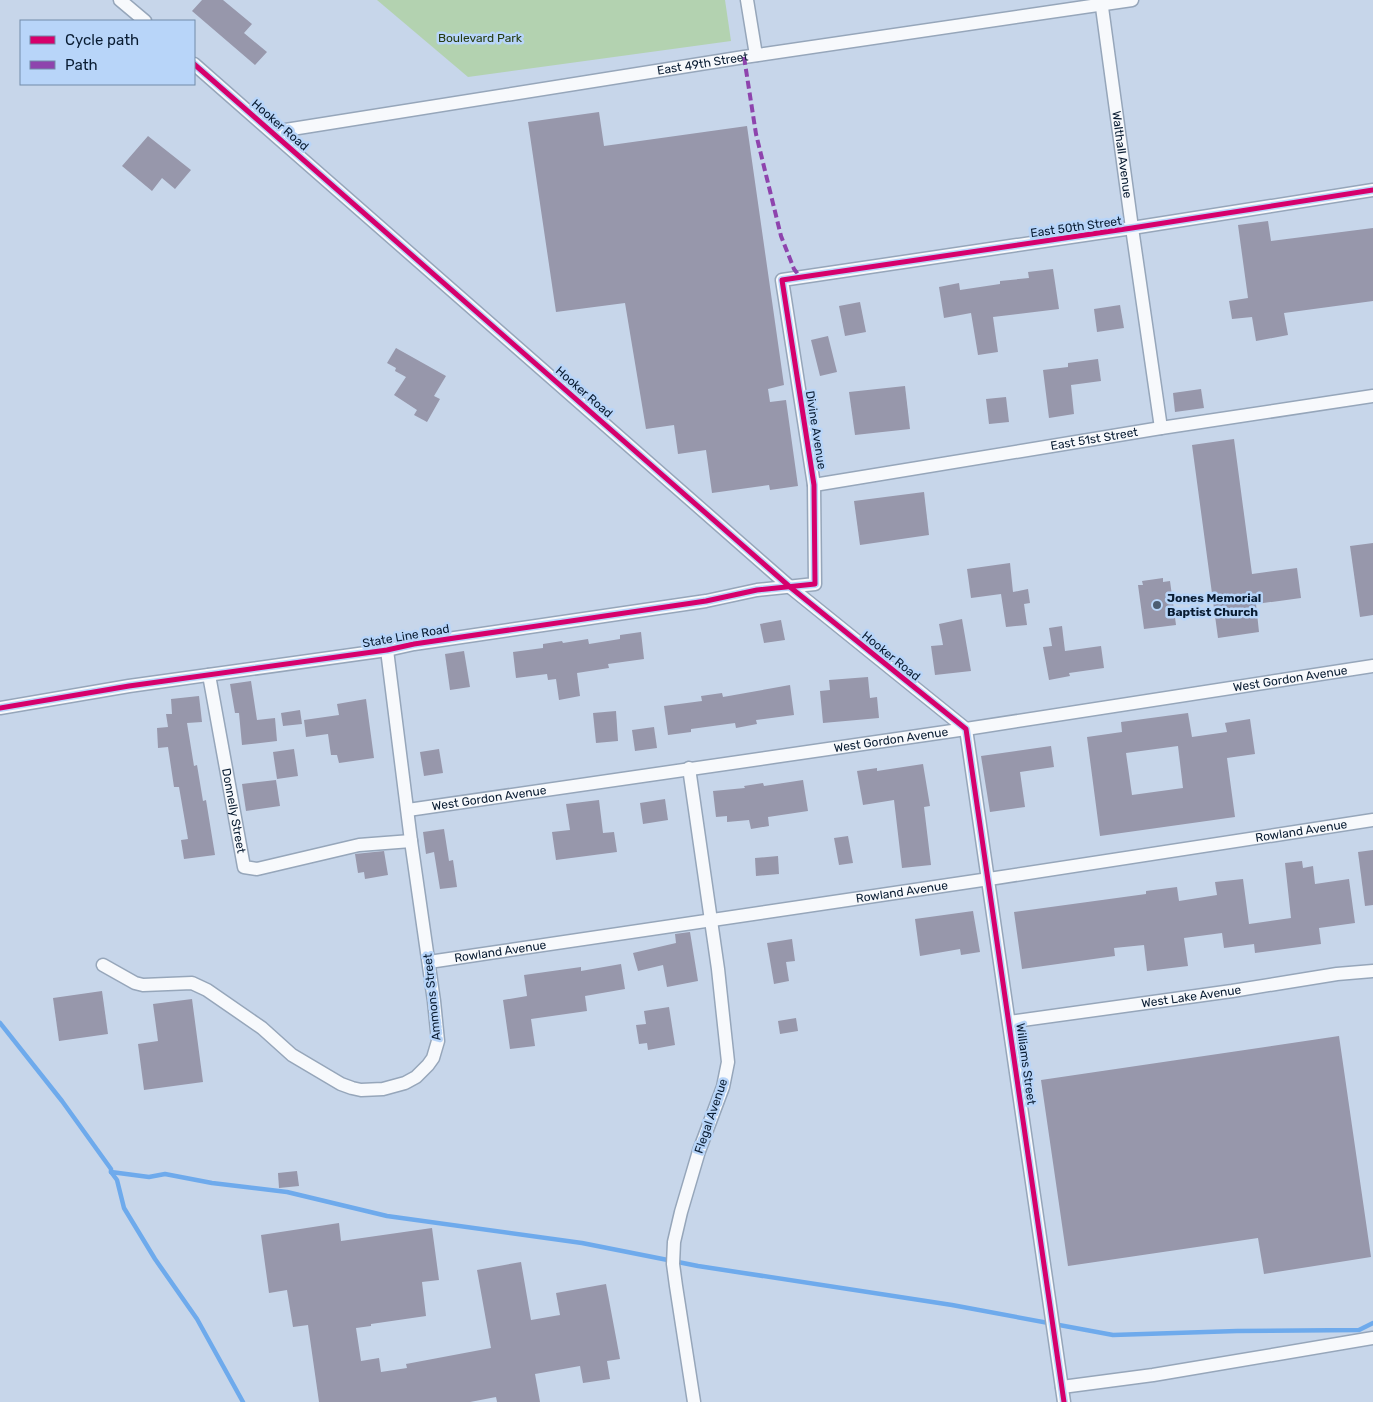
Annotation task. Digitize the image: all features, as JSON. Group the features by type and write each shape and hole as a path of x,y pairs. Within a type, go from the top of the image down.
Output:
{"street":[{"path":"120,0 144,20"},
{"path":"747,0 756,55"},
{"name":"East 49th Street","path":"273,132 756,55 1101,2 1132,0"},
{"name":"Walthall Avenue","path":"1101,2 1161,428"},
{"name":"Hooker Road","path":"195,65 790,587 966,729"},
{"name":"East 50th Street","path":"782,280 1373,190"},
{"name":"Divine Avenue","path":"782,280 814,485 815,584"},
{"name":"East 51st Street","path":"814,485 1161,428 1373,396"},
{"name":"State Line Road","path":"0,708 130,686 387,650 414,644 706,601 757,590 815,584"},
{"name":"Ammons Street","path":"103,965 143,985 192,984 207,990 262,1028 292,1055 341,1084 361,1090 383,1089 405,1083 416,1076 433,1058 438,1041 434,1001 411,841 387,650"},
{"name":"West Gordon Avenue","path":"408,810 966,729 1373,666"},
{"name":"Donnelly Street","path":"209,675 244,866 257,869 359,845 411,841"},
{"name":"Williams Street","path":"966,729 1064,1402"},
{"name":"Flegal Avenue","path":"690,768 712,920 728,1062 723,1087 699,1151 674,1242 676,1286 694,1402"},
{"name":"Rowland Avenue","path":"428,962 989,880 1373,820"},
{"name":"West Lake Avenue","path":"1010,1022 1232,991 1337,974 1373,971"},
{"path":"1062,1387 1153,1375 1373,1338"}],"green space":[{"name":"Boulevard Park","path":"377,0 725,0 731,41 468,77"}],"building":[{"path":"202,0 223,0 252,24 244,33 267,52 255,65 192,11"},
{"path":"599,112 604,146 747,126 784,385 768,389 770,402 786,400 798,486 770,490 769,485 712,493 706,450 678,454 674,425 646,429 625,303 556,312 528,122"},
{"path":"148,136 191,170 175,189 162,178 152,191 122,166"},
{"path":"1268,221 1271,241 1373,228 1373,301 1284,313 1288,335 1256,341 1252,317 1232,319 1229,301 1248,298 1238,225"},
{"path":"1053,269 1059,309 993,317 998,352 978,355 971,313 944,318 939,287 959,283 960,290 1000,284 1000,281 1029,278 1028,272"},
{"path":"860,302 866,332 845,336 839,306"},
{"path":"1120,305 1124,328 1097,332 1094,309"},
{"path":"828,336 837,372 820,376 811,340"},
{"path":"396,348 446,376 434,396 440,399 427,422 414,415 417,410 394,395 406,377 395,371 396,368 387,363"},
{"path":"1098,359 1101,381 1071,385 1074,414 1049,418 1043,370 1068,367 1068,363"},
{"path":"905,386 910,429 855,435 849,392"},
{"path":"1201,389 1204,408 1175,412 1173,393"},
{"path":"1006,397 1009,422 989,424 986,399"},
{"path":"1234,439 1252,574 1297,568 1301,598 1256,604 1259,632 1218,638 1192,445"},
{"path":"924,492 929,535 860,545 854,501"},
{"path":"1373,543 1373,615 1360,617 1350,546"},
{"path":"1010,563 1013,592 1028,589 1030,603 1024,604 1027,625 1006,627 1001,594 971,598 967,569"},
{"name":"Jones Memorial Baptist Church","path":"1163,578 1163,582 1170,581 1176,625 1144,629 1138,585 1143,585 1142,581"},
{"path":"962,619 971,671 935,675 931,646 943,645 939,624"},
{"path":"781,620 785,640 764,643 760,624"},
{"path":"1062,626 1065,651 1101,646 1104,668 1069,673 1070,676 1049,680 1043,647 1052,646 1049,628"},
{"path":"641,632 644,659 608,664 609,668 577,673 580,696 559,700 556,679 548,680 547,674 516,678 513,652 543,648 543,644 562,641 563,643 588,639 589,644 620,639 620,635"},
{"path":"464,651 470,687 450,690 445,654"},
{"path":"868,677 870,698 877,697 879,718 823,723 820,691 830,690 829,680"},
{"path":"251,681 257,720 275,718 277,741 242,745 239,713 235,713 230,684"},
{"path":"790,685 794,715 756,720 757,724 736,728 735,723 691,729 691,732 668,735 664,706 702,701 701,696 722,693 723,697"},
{"path":"199,696 202,722 187,723 194,766 197,765 203,801 206,800 215,855 184,859 181,840 188,839 179,787 174,787 168,747 158,748 157,728 168,727 166,714 172,714 171,699"},
{"path":"366,699 374,758 339,763 337,755 331,755 328,734 306,737 304,720 339,715 337,704"},
{"path":"300,710 302,724 283,726 281,713"},
{"path":"616,711 618,741 596,743 593,713"},
{"path":"1188,713 1192,737 1227,732 1225,723 1250,719 1255,754 1227,758 1235,817 1100,836 1087,737 1122,732 1121,722","holes":["1178,746 1183,788 1132,795 1126,753"]},
{"path":"654,727 657,748 635,751 632,730"},
{"path":"1051,746 1054,767 1020,772 1025,807 990,812 981,756"},
{"path":"294,749 298,776 277,779 273,752"},
{"path":"439,749 443,773 424,776 420,752"},
{"path":"923,764 930,806 924,807 931,865 902,868 894,800 863,805 857,771 877,768 877,771"},
{"path":"276,780 280,806 246,811 242,784"},
{"path":"803,780 808,811 768,817 769,826 751,829 749,820 727,822 727,816 716,817 713,791 745,788 744,786 763,783 764,786"},
{"path":"665,799 668,820 643,824 640,803"},
{"path":"599,800 603,833 614,832 617,852 556,860 552,832 570,830 566,804"},
{"path":"444,829 449,861 453,860 457,887 440,889 434,852 426,854 423,832"},
{"path":"848,836 853,863 839,865 834,838"},
{"path":"1373,850 1373,905 1365,906 1358,852"},
{"path":"384,851 388,875 365,879 364,872 358,873 355,854"},
{"path":"778,856 779,874 756,876 755,858"},
{"path":"1302,861 1303,868 1313,866 1315,884 1349,879 1355,923 1319,928 1321,944 1255,953 1254,944 1224,948 1222,933 1184,938 1188,966 1147,971 1144,945 1114,948 1115,956 1022,969 1014,912 1146,894 1146,891 1177,887 1179,901 1217,895 1215,882 1243,879 1249,924 1291,918 1285,863"},
{"path":"973,911 980,952 961,955 960,949 920,956 915,919"},
{"path":"690,932 698,981 667,987 663,965 638,971 633,953 676,943 675,934"},
{"path":"792,939 795,961 786,962 789,981 774,984 767,943"},
{"path":"621,964 625,989 585,996 587,1011 531,1019 535,1046 510,1049 503,1000 527,996 524,975 581,967 581,971"},
{"path":"102,991 108,1034 59,1041 53,998"},
{"path":"192,999 203,1082 144,1090 138,1044 158,1041 153,1004"},
{"path":"669,1007 675,1045 648,1050 647,1043 639,1044 636,1025 646,1024 644,1011"},
{"path":"796,1018 798,1031 780,1034 778,1021"},
{"path":"1339,1036 1371,1257 1264,1274 1258,1238 1068,1266 1041,1080"},
{"path":"297,1171 299,1186 279,1188 278,1173"},
{"path":"339,1223 341,1241 432,1228 439,1280 422,1282 426,1316 356,1328 361,1361 379,1358 381,1372 407,1368 406,1364 491,1348 477,1270 521,1262 531,1320 560,1315 556,1293 606,1284 620,1359 607,1361 610,1379 583,1383 580,1366 535,1374 540,1402 497,1402 496,1397 470,1402 319,1402 308,1325 293,1327 287,1290 269,1293 261,1235"}],"waterway":[{"path":"0,1023 62,1101 111,1169 117,1180 124,1208 155,1259 197,1319 243,1402"},
{"path":"111,1172 149,1177 165,1174 212,1183 287,1192 387,1216 582,1243 698,1266 952,1305 1113,1335 1359,1330 1373,1323"}],"marked path":[{"path":"744,57 756,134 781,236 794,269 801,278"}],"cycle path":[{"path":"195,65 790,587 966,729 1064,1402"},
{"path":"0,708 129,686 387,650 414,644 706,601 757,590 815,584 814,485 782,280 1373,190"}],"place":[{"name":"Jones Memorial Baptist Church","path":"1157,605"}]}
